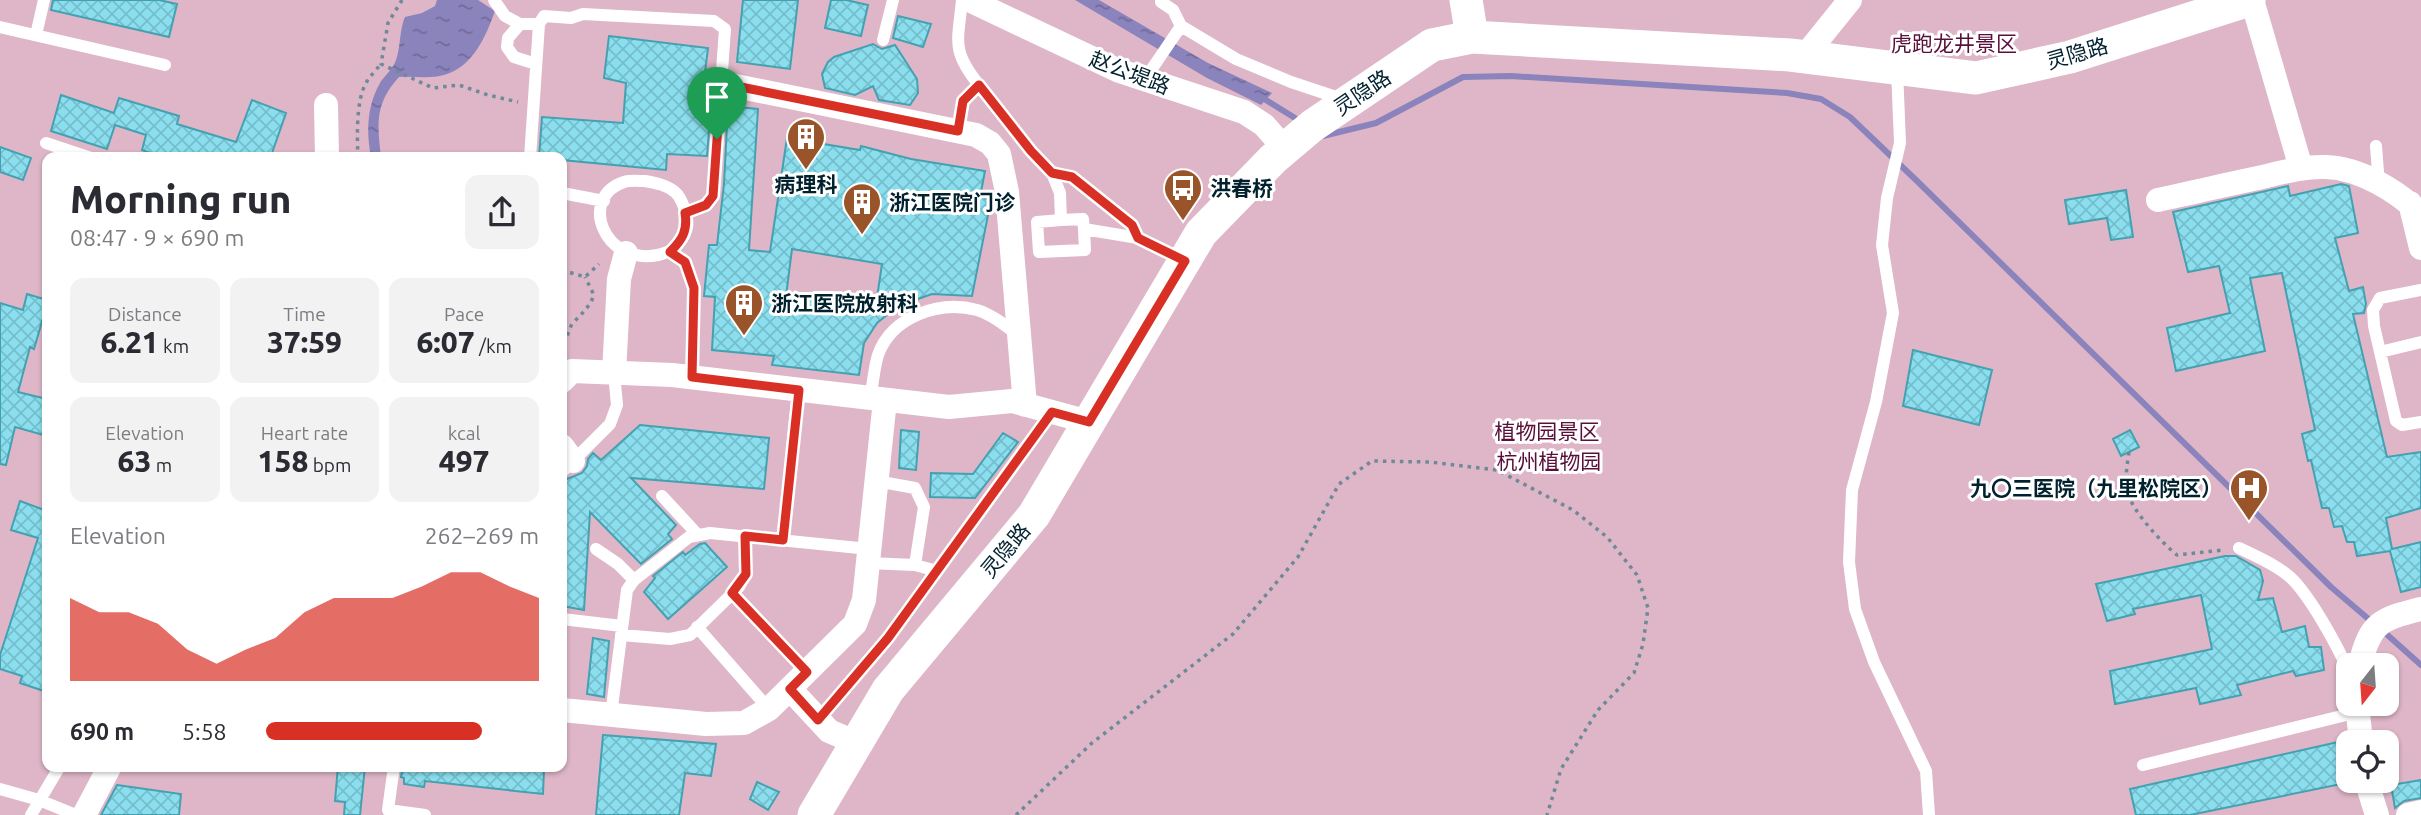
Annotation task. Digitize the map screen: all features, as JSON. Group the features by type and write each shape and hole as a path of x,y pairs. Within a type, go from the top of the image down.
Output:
{"main road":[{"path":"1466,0 1472,37"},
{"name":"灵隐路","path":"814,815 888,690 1034,515 1201,233 1285,149 1349,101 1432,46 1472,37 1804,57 1976,78 2070,57 2251,0"}],"street":[{"name":"赵公堤路","path":"969,0 1116,70 1152,69 1244,112 1264,125 1285,149"},
{"path":"1804,57 1850,0"},
{"path":"2251,0 2301,168"},
{"path":"721,83 976,135 990,143 999,154 1007,192 1025,405"},
{"path":"326,105 327,152"},
{"path":"2158,200 2301,168 2327,166 2351,170 2415,208 2421,248"},
{"path":"614,373 621,250"},
{"path":"567,376 572,371 692,377 949,407 1012,401 1089,422"},
{"path":"567,711 706,724 744,723 769,709 855,624 864,600 876,481 878,399"},
{"path":"2363,653 2368,637 2387,618 2421,609"},
{"path":"798,680 818,720 829,731 857,743"},
{"path":"84,815 107,772"},
{"path":"2370,793 2377,815"},
{"path":"2408,815 2421,813"}],"lane":[{"path":"36,36 44,0"},
{"path":"494,0 505,16 520,23 539,24"},
{"path":"883,40 893,0"},
{"path":"962,0 958,48 963,65 1031,151 1052,173 1060,193 1060,220"},
{"path":"1152,69 1178,32 1173,10 1158,1"},
{"path":"530,152 539,24 544,16 570,18 583,14 715,21 725,29 713,196 706,205 685,213"},
{"path":"520,23 508,38 507,47 514,57 536,64"},
{"path":"0,27 165,65"},
{"path":"1178,32 1291,82 1349,101"},
{"path":"1897,68 1899,146 1887,198 1882,245 1893,313 1876,402 1852,490 1849,562 1855,609 1874,662 1926,771 1929,815"},
{"path":"958,131 963,101 979,85"},
{"path":"46,143 73,152"},
{"path":"2376,146 2379,185"},
{"path":"645,181 666,186 678,194 685,213 687,227 681,242 670,252 650,256 621,250 610,242 599,211 606,194 624,182 645,181"},
{"path":"567,194 604,201"},
{"path":"1083,219 1085,250 1039,252 1037,222 1060,220 1083,219"},
{"path":"1084,229 1138,238 1185,261"},
{"path":"670,252 685,262 694,288 692,377"},
{"path":"2421,290 2380,298 2373,310 2374,326 2396,421 2402,425 2421,422"},
{"path":"878,399 878,355 888,336 901,323 921,314 938,308 979,311 1019,336"},
{"path":"2380,352 2421,342"},
{"path":"567,459 610,425 617,405 614,373"},
{"path":"783,540 799,390"},
{"path":"818,720 888,638 1052,412"},
{"path":"876,481 915,488 920,497 924,507 915,565"},
{"path":"662,496 698,535"},
{"path":"611,715 627,590 634,580 689,537 710,533 783,540 937,571"},
{"path":"567,620 670,639 690,635 732,593 746,574 745,536"},
{"path":"2239,548 2294,580 2341,653"},
{"path":"596,549 618,564 634,580"},
{"path":"732,593 798,680"},
{"path":"697,627 769,709"},
{"path":"2143,765 2336,714"},
{"path":"31,815 56,772"},
{"path":"393,772 388,810 425,815"},
{"path":"0,789 39,800 76,815"}],"path":[{"path":"358,152 361,97 365,84 381,64 388,23 402,0"},
{"path":"381,64 433,88 460,86 509,101 534,104"},
{"path":"1052,173 1072,177 1132,225 1138,238"},
{"path":"586,277 621,250"},
{"path":"567,271 586,277 594,295 590,306 571,325 567,338"},
{"path":"2129,452 2127,493 2148,526 2166,546 2177,555 2239,548"},
{"path":"1016,815 1092,743 1233,634 1298,558 1339,484 1372,461 1430,462 1497,470 1573,510 1606,537 1637,575 1648,608 1643,644 1634,673 1598,710 1561,769 1547,815"}],"green space":[{"name":"植物园景区","path":"0,0 2421,0 2421,815 0,815"}],"water":[{"path":"437,0 478,0 495,11 483,40 463,65 439,76 399,77 382,105 379,124 381,152 370,152 368,138 370,110 380,83 396,60 405,17 435,6"},
{"path":"1075,0 1099,0 1208,63 1272,93 1261,105 1207,78"}],"building":[{"path":"53,0 159,0 177,4 169,37 51,10"},
{"path":"743,0 798,0 790,69 737,62"},
{"path":"831,0 868,5 861,36 825,28"},
{"path":"898,16 931,24 923,47 893,38"},
{"path":"609,36 708,48 701,104 711,105 707,156 667,154 666,170 567,160 567,152 539,152 542,117 623,123 626,83 604,78"},
{"path":"873,44 882,49 895,45 917,79 918,93 910,105 879,100 873,86 855,95 825,88 822,74 828,62 834,57"},
{"path":"61,95 114,113 119,98 179,116 177,124 236,142 252,100 286,113 272,152 148,152 142,150 146,135 115,125 107,149 51,131"},
{"path":"728,106 758,109 749,250 770,252 787,138 860,150 861,146 911,159 985,171 980,197 991,200 972,296 932,294 898,306 877,323 864,343 859,375 772,365 774,356 712,350 715,297 704,296 709,245 717,245 724,184","holes":["792,249 882,264 875,311 786,296"]},
{"path":"0,147 31,158 23,180 0,172"},
{"path":"2341,184 2349,186 2358,233 2335,238 2349,291 2363,287 2366,304 2364,313 2353,314 2387,457 2421,452 2421,508 2386,518 2392,549 2421,542 2421,587 2401,592 2390,551 2357,556 2354,542 2347,542 2342,526 2334,527 2329,508 2322,508 2302,434 2315,430 2282,273 2250,278 2265,351 2176,371 2167,328 2230,313 2219,266 2188,272 2173,212 2288,186 2290,196"},
{"path":"2126,190 2133,237 2111,240 2107,218 2069,224 2065,200"},
{"path":"27,294 42,298 42,321 34,349 30,347 18,392 42,398 42,435 15,427 6,465 0,464 0,303 23,310"},
{"path":"1913,350 1992,370 1979,425 1903,406"},
{"path":"640,425 769,438 764,489 631,478 676,525 668,534 672,539 641,564 590,512 584,610 567,607 567,479 582,473 593,453 601,460"},
{"path":"901,430 919,432 916,470 899,468"},
{"path":"2130,430 2139,447 2121,456 2113,439"},
{"path":"1003,433 1018,442 975,498 930,497 931,473 973,474"},
{"path":"20,501 42,509 42,690 20,683 22,676 0,669 0,655 38,538 11,530"},
{"path":"705,543 727,567 668,619 644,592 655,578 653,576 683,552 685,555"},
{"path":"2225,556 2236,556 2260,570 2263,581 2258,600 2273,598 2282,632 2305,626 2309,647 2321,647 2324,670 2296,676 2293,671 2237,685 2241,695 2200,704 2196,688 2115,704 2110,671 2212,649 2201,595 2133,609 2135,614 2107,621 2096,584"},
{"path":"593,638 609,641 604,697 587,694"},
{"path":"603,735 716,744 711,776 685,773 679,815 596,815"},
{"path":"2336,742 2336,785 2190,815 2136,815 2130,789"},
{"path":"337,772 364,772 360,815 344,815 345,802 335,801"},
{"path":"402,772 544,772 543,794 425,781 424,787 404,784 404,778 401,777"},
{"path":"2421,780 2421,798 2404,801 2395,808 2392,793 2399,793 2399,784"},
{"path":"757,782 779,792 768,810 750,799"},
{"path":"117,785 181,794 179,815 101,815"}],"waterway":[{"path":"1323,136 1376,123 1463,77 1511,76 1787,93 1821,99 1850,117 2331,587 2372,622"},
{"path":"1261,97 1295,118"},
{"path":"2383,631 2421,665"}],"place":[{"name":"病理科","path":"806,171"},
{"name":"洪春桥","path":"1183,222"},
{"name":"浙江医院门诊","path":"862,236"},
{"name":"浙江医院放射科","path":"744,337"},
{"name":"九〇三医院（九里松院区）","path":"2249,522"}],"route":[{"path":"721,83 958,131 963,101 979,85 1031,151 1052,173 1072,177 1132,225 1138,238 1185,261 1089,422 1052,412 888,638 818,720 790,689 807,672 732,593 746,574 745,536 783,540 799,390 692,377 694,288 685,262 670,252 681,242 687,227 685,213 706,205 713,196 717,139 721,83"}],"park label":[{"name":"虎跑龙井景区","path":"1954,43"},
{"name":"杭州植物园","path":"1549,461"}]}
